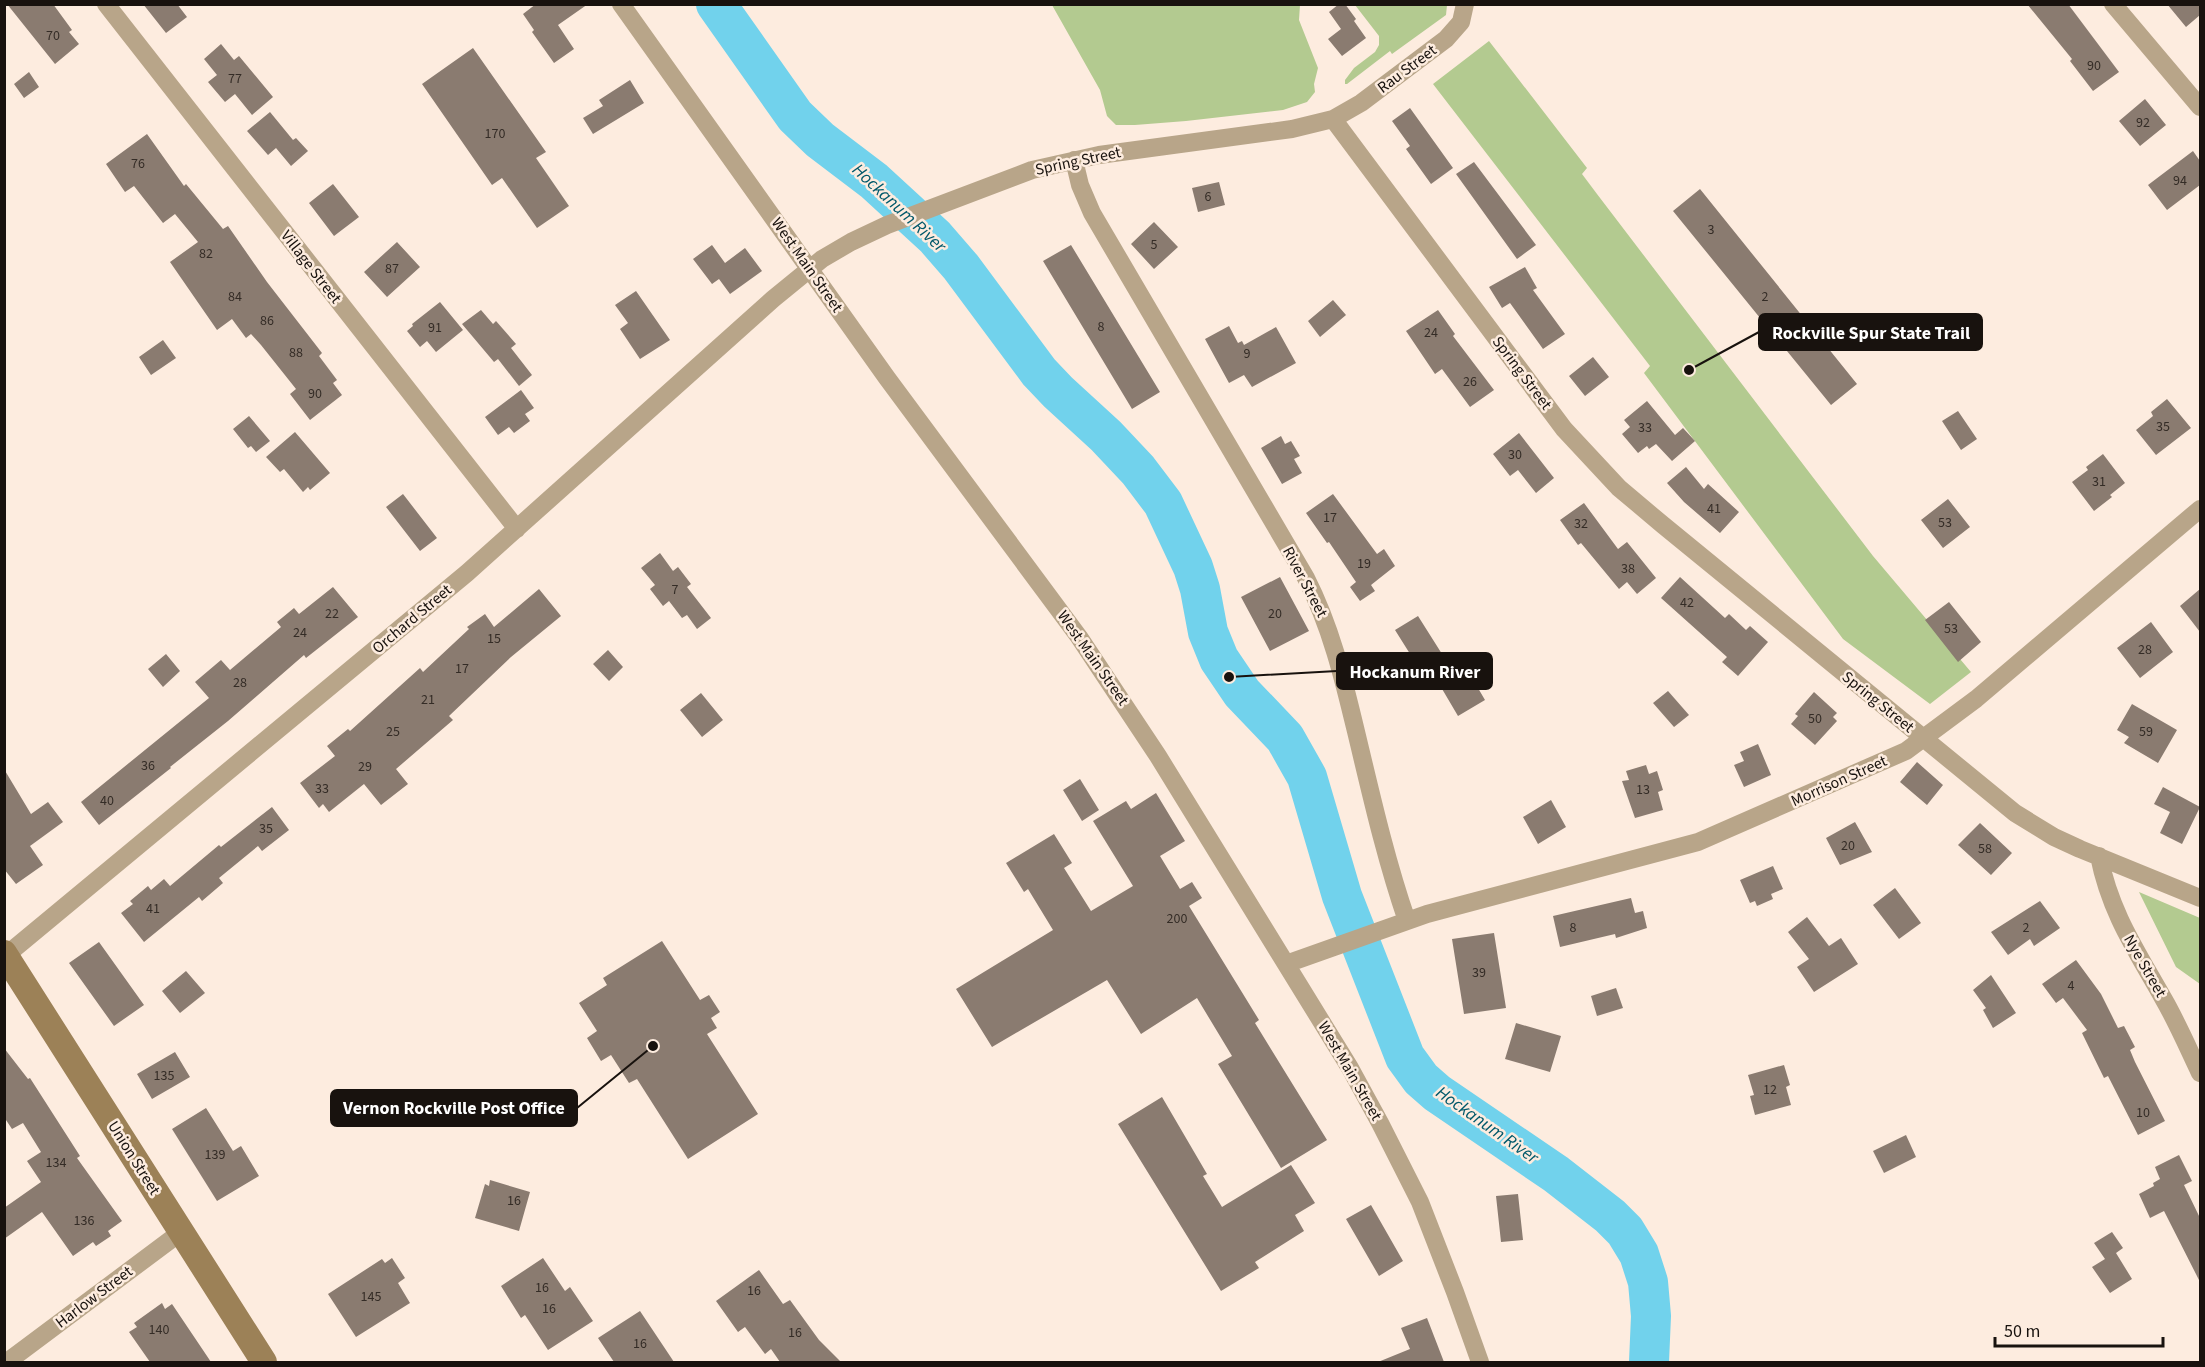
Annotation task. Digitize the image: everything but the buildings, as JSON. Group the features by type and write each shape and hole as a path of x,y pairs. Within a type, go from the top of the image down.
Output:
{"main road":[{"name":"Union Street","path":"5,955 264,1362"}],"street":[{"name":"Village Street","path":"106,4 517,530"},
{"name":"West Main Street","path":"621,4 887,378 1095,660 1158,756 1350,1068 1407,1174 1437,1243 1480,1362"},
{"name":"Rau Street","path":"1333,119 1361,103 1446,39 1461,22 1465,4"},
{"path":"2113,4 2200,107"},
{"name":"Spring Street","path":"810,268 875,230 1032,170 1134,150 1292,129 1333,119 1542,400 1585,453 1620,488 1924,739 2033,825 2054,837 2200,898"},
{"name":"River Street","path":"1074,160 1080,185 1092,213 1306,578 1322,610 1337,653 1391,870 1407,921"},
{"name":"Orchard Street","path":"5,955 517,530 810,268"},
{"name":"Morrison Street","path":"1407,921 1457,905 1698,842 1884,761 1924,739 2001,678 2200,509"},
{"name":"Nye Street","path":"2098,856 2113,908 2165,1001 2200,1073"},
{"path":"1286,964 1407,921"},
{"name":"Harlow Street","path":"7,1362 182,1232"}],"green space":[{"path":"1052,5 1300,5 1299,20 1318,68 1314,84 1315,92 1307,102 1283,110 1186,121 1116,125 1107,116 1100,90"},
{"path":"1355,5 1447,5 1446,15 1392,54 1390,51 1345,84 1345,80 1354,68 1375,52 1379,45 1379,36"},
{"path":"1489,41 1587,168 1582,174 1873,556 1971,672 1930,704 1843,639 1644,373 1650,366 1433,84"},
{"path":"2139,892 2200,918 2200,984 2176,967"}],"waterway":[{"name":"Hockanum River","path":"716,4 795,116 820,140 874,181 935,237 961,267 1039,372 1106,436 1138,470 1163,503 1193,567 1200,589 1208,632 1219,659 1242,693 1285,738 1307,777 1342,896 1405,1057 1421,1079 1437,1093 1556,1174 1610,1216 1625,1231 1639,1254 1648,1282 1651,1316 1649,1362"}],"place":[{"name":"Rockville Spur State Trail","path":"1689,370"},
{"name":"Hockanum River","path":"1229,677"},
{"name":"Vernon Rockville Post Office","path":"653,1046"}]}
